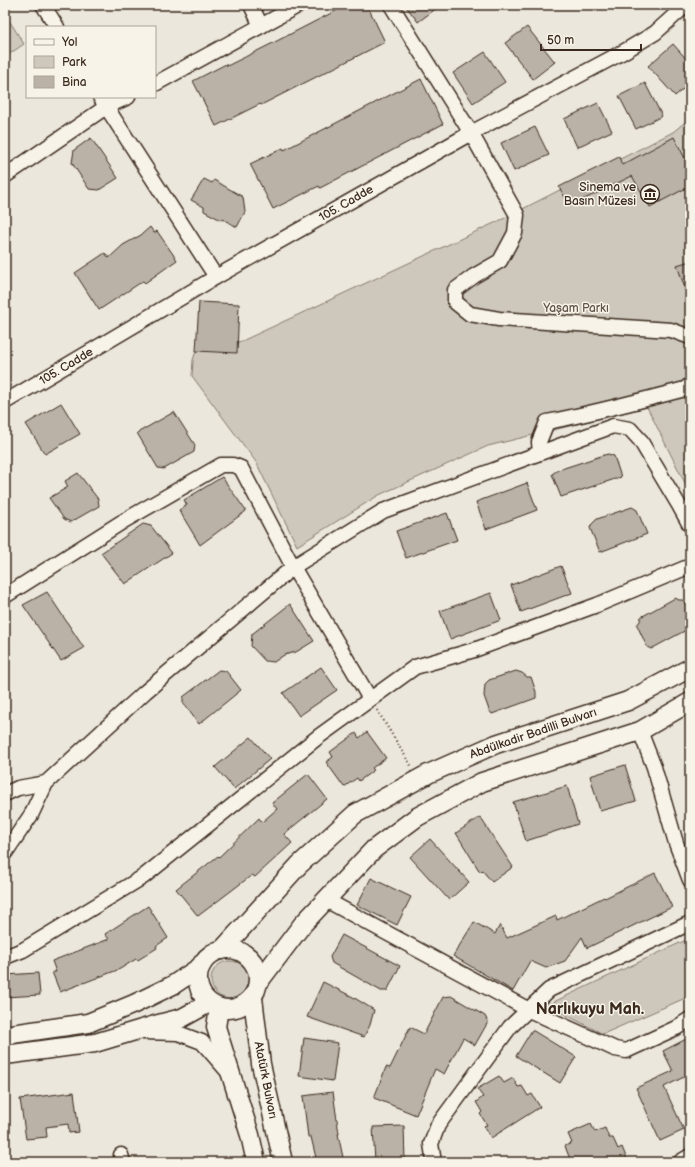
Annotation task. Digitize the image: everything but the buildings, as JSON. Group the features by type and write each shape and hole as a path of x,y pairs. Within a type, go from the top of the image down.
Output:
{"main road":[{"name":"Abdülkadir Badilli Bulvarı","path":"222,950 299,865 354,814 419,779 496,744 628,701 690,668"},
{"path":"200,967 198,974 199,986 204,997 214,1006 226,1010 241,1007 247,1003 302,925 374,849 417,817 482,782 640,731 690,702"},
{"path":"5,1035 88,1023 134,1004 173,985 200,967 213,953 222,950 231,949 241,952 249,957 255,964 258,973 256,990"},
{"name":"Atatürk Bulvarı","path":"256,990 261,1064 283,1162"},
{"path":"5,1055 94,1043 182,1018 214,1006"},
{"path":"214,1006 216,1027 250,1135 256,1162"}],"street":[{"path":"43,5 56,26"},
{"path":"251,5 261,26"},
{"path":"156,83 299,5"},
{"path":"391,5 471,133 517,215 515,233 500,261 474,276 455,290 455,302 470,314 499,319 671,330 690,337"},
{"name":"105. Cadde","path":"5,402 216,277 471,133 623,52 655,33 686,5"},
{"path":"5,176 103,102 123,98"},
{"path":"103,102 216,277"},
{"path":"540,453 539,442 547,422 638,402 685,389 690,385"},
{"path":"5,853 31,815 46,783 145,692 293,567 383,511 613,426 630,429 640,440 690,525"},
{"path":"5,596 122,522 222,465 233,465 241,468 293,567 370,699"},
{"path":"5,956 23,950 143,877 318,737 415,667 474,650 597,605 690,566"},
{"path":"640,731 654,767 676,843 690,880"},
{"path":"5,794 18,788 46,783"},
{"path":"326,900 529,1010 615,1049 626,1051 676,1028 690,1019"},
{"path":"434,1162 431,1144 438,1125 510,1027 549,990 690,923"},
{"path":"133,1031 178,1033 202,1042 232,1076"},
{"path":"680,1162 690,1156"}],"path":[{"path":"370,699 419,779"}],"green space":[{"path":"5,14 24,44 5,57"},
{"name":"Yaşam Parkı","path":"690,118 690,493 647,407 488,446 379,495 297,546 256,462 192,376 193,360 196,351 242,341 505,218 673,132"},
{"path":"686,940 690,946 690,996 603,1034 547,1005"},
{"path":"226,961 234,961 241,964 246,969 249,980 246,991 241,996 234,999 226,999 219,996 214,991 211,984 211,976 214,969 219,964"}],"place":[{"name":"Sinema ve Basın Müzesi","path":"650,194"}],"district":[{"name":"Narlıkuyu Mah.","path":"590,1008"}]}
